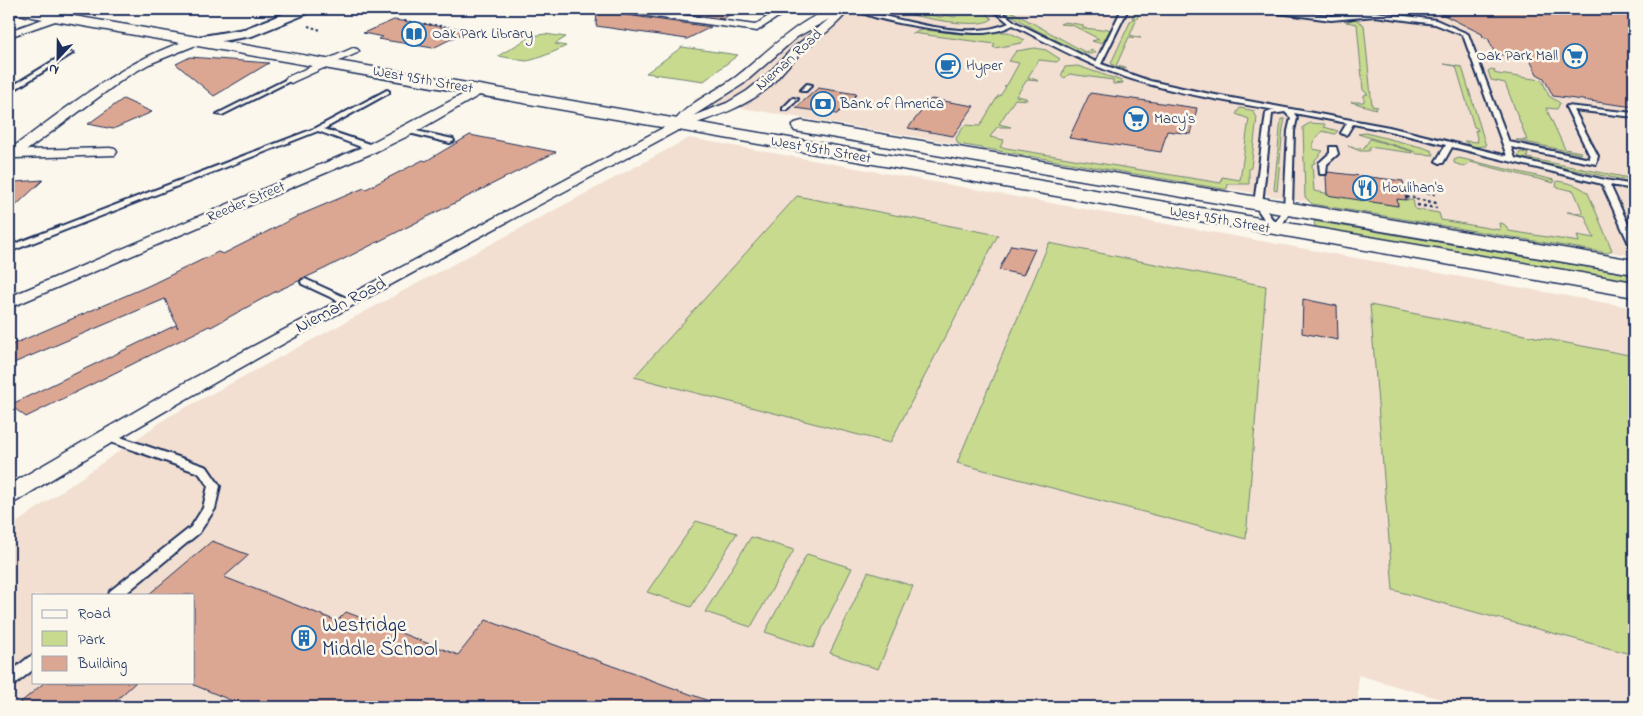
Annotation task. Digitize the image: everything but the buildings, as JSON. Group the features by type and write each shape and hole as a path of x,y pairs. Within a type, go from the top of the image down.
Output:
{"main road":[{"name":"West 95th Street","path":"9,9 57,17 199,33 326,55 479,90 681,113 1275,230 1634,290"},
{"name":"West 95th Street","path":"199,33 224,30 276,38"},
{"name":"West 95th Street","path":"326,55 354,51 373,54"},
{"name":"West 95th Street","path":"681,113 717,113 1634,266"}],"street":[{"path":"224,30 279,9"},
{"path":"12,152 122,75 199,33 246,33 308,9"},
{"path":"626,9 757,28 785,9"},
{"name":"Nieman Road","path":"717,113 761,87 793,54 834,22 845,10"},
{"name":"Nieman Road","path":"9,496 192,386 348,302 738,82 792,34 816,19 845,10"},
{"path":"11,33 57,17"},
{"path":"291,79 326,55"},
{"name":"Reeder Street","path":"9,303 372,148 407,131 479,90"},
{"path":"12,152 110,152"}],"lane":[{"path":"859,9 865,13 941,29 973,31 1006,29 1014,24"},
{"path":"871,9 948,24 1014,24"},
{"path":"995,9 1014,24 1098,65 1163,86 1351,122 1634,188"},
{"path":"1098,65 1125,9"},
{"path":"1252,9 1331,18 1375,14 1436,22 1465,34 1512,160"},
{"path":"9,91 70,53"},
{"path":"220,114 291,79"},
{"path":"9,249 318,129 387,92"},
{"path":"785,108 795,99"},
{"path":"1507,144 1594,162 1594,156 1569,106 1634,115"},
{"path":"1286,110 1294,118 1291,131 1288,209 1275,230 1258,204 1269,113 1286,110"},
{"path":"1346,133 1351,122"},
{"path":"318,129 372,148"},
{"path":"407,131 450,141"},
{"path":"1440,160 1450,144"},
{"path":"1323,172 1323,163 1334,154 1334,149"},
{"path":"1606,182 1634,246"},
{"path":"306,282 348,302"},
{"path":"106,436 203,470 214,486 209,509 195,530 116,594"},
{"path":"9,682 32,663"}],"path":[{"path":"404,21 478,31"},
{"path":"1415,191 1435,194"},
{"path":"1406,197 1437,203"},
{"path":"1417,205 1438,208"}],"shaded area":[{"path":"828,9 1634,9 1634,256 693,100 713,91 737,76 768,47 800,23"},
{"path":"689,138 1634,308 1634,707 1468,707 1358,675 1358,707 9,707 9,528 168,417"}],"green space":[{"path":"884,9 907,9 941,17 945,15 955,17 962,12 957,10 967,9 984,12 992,19 984,22 956,23"},
{"path":"1001,9 1007,9 1085,52 1093,50 1096,52 1091,54 1082,53 1036,30"},
{"path":"1136,9 1141,9 1130,35 1141,38 1129,37 1116,66 1127,68 1124,69 1114,66 1111,63 1131,20 1135,18 1132,18"},
{"path":"1355,19 1364,25 1372,106 1378,107 1376,109 1351,102 1364,102 1364,95 1368,94 1363,90 1357,24 1346,22"},
{"path":"1065,22 1083,25 1083,28 1102,30 1105,28 1110,30 1103,42 1099,43 1092,41 1099,39 1072,25 1060,24"},
{"path":"922,30 958,33 1008,32 1025,40 1021,43 995,48 993,47 995,44 912,33"},
{"path":"545,34 566,37 555,44 566,46 529,61 498,56 532,36"},
{"path":"682,47 738,55 704,81 646,73"},
{"path":"1035,48 1046,50 1060,59 1057,62 1039,60 1028,77 1039,81 1027,80 1016,96 1026,98 1027,100 1015,99 999,124 1011,127 997,127 990,137 1004,140 1000,147 1221,183 1222,177 1240,180 1249,119 1236,114 1240,108 1255,111 1253,113 1257,117 1251,168 1249,169 1249,184 1228,184 1227,189 1223,189 958,144 956,138 965,125 980,126 998,96 1006,87 1004,86 1007,85 1019,63 1009,61 1016,51"},
{"path":"1078,66 1122,81 1123,83 1113,84 1113,80 1069,74 1065,78 1061,76 1065,67"},
{"path":"1456,66 1462,67 1486,146 1473,147 1464,141 1478,142 1475,130 1478,131 1474,127"},
{"path":"1491,69 1495,70 1494,73 1498,74 1542,80 1549,96 1560,103 1557,109 1546,108 1565,149 1581,152 1581,154 1516,140 1527,140 1505,83 1491,80 1488,71"},
{"path":"1281,119 1285,119 1277,191 1274,190"},
{"path":"1310,123 1325,124 1324,127 1338,131 1335,134 1322,131 1313,142 1313,149 1323,151 1315,160 1315,163 1312,164 1314,191 1398,206 1397,199 1413,200 1415,209 1439,213 1441,220 1500,230 1499,223 1504,224 1509,231 1579,242 1577,235 1594,238 1585,216 1567,212 1583,213 1574,191 1556,187 1557,181 1577,186 1588,193 1612,250 1608,253 1601,252 1312,204 1305,197 1303,127"},
{"path":"1366,133 1425,148 1432,151 1434,155 1417,154 1413,151 1358,134"},
{"path":"1370,139 1413,153 1369,147 1369,151 1360,151 1348,146 1363,149"},
{"path":"1520,152 1528,153 1527,158 1634,179 1634,182 1526,160 1518,156"},
{"path":"1459,158 1554,180 1554,183 1470,162 1465,167 1454,163 1454,160"},
{"path":"797,196 998,235 890,443 634,377"},
{"path":"1314,221 1634,275 1634,285 1334,233 1315,228"},
{"path":"1049,243 1266,286 1246,539 957,463"},
{"path":"1370,305 1634,356 1634,655 1393,590"},
{"path":"696,521 737,533 691,607 647,592"},
{"path":"751,537 794,550 751,627 705,612"},
{"path":"807,554 852,568 813,648 765,632"},
{"path":"868,572 913,586 878,669 830,653"}],"place":[{"name":"Oak Park Library","path":"414,34"},
{"name":"Oak Park Mall","path":"1575,56"},
{"name":"Hyper","path":"948,66"},
{"name":"Bank of America","path":"823,104"},
{"name":"Macy's","path":"1136,119"},
{"name":"Houlihan's","path":"1365,188"},
{"name":"Westridge Middle School","path":"304,638"}]}
